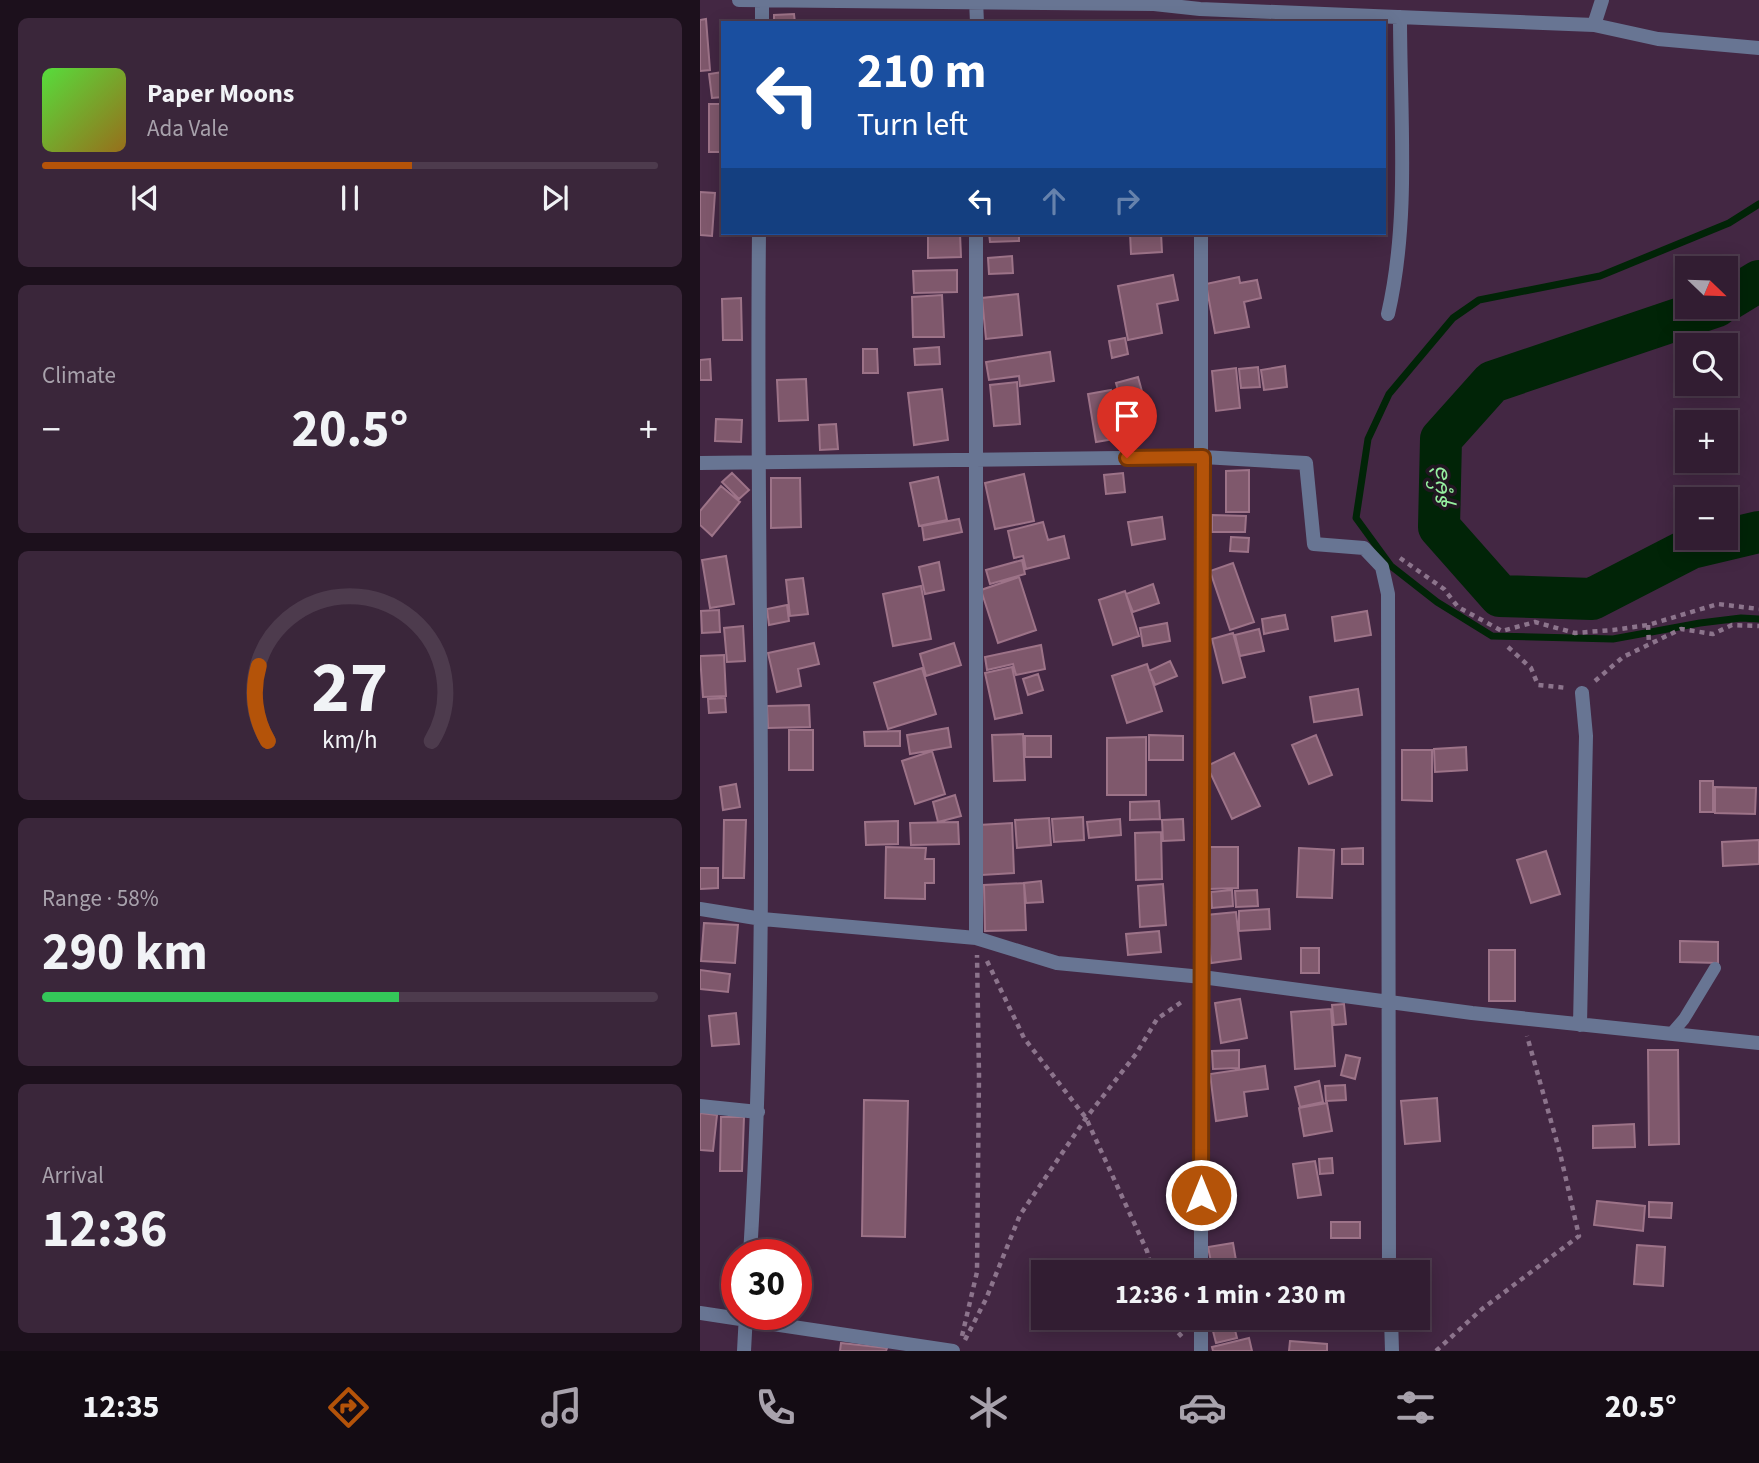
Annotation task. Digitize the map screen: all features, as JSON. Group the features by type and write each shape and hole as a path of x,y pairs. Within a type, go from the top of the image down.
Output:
{"street":[{"path":"739,0 1154,2 1200,16 1400,17 1594,25 1658,39 1759,48"},
{"path":"762,0 762,21"},
{"path":"1594,25 1602,0"},
{"path":"977,1 977,21"},
{"path":"1388,314 1395,284 1400,207 1400,17"},
{"path":"751,1239 758,1112 762,919 756,462 759,235"},
{"path":"976,235 976,938"},
{"path":"1201,235 1201,1260"},
{"path":"700,463 1203,457 1306,463 1314,544 1364,548 1382,567 1388,594 1389,1260"},
{"path":"1580,1025 1586,736 1582,693"},
{"path":"700,909 762,919 976,938 1057,963 1202,983 1759,1043"},
{"path":"700,1106 758,1112"},
{"path":"700,1313 721,1315"},
{"path":"812,1328 953,1351"},
{"path":"744,1351 745,1330"},
{"path":"1201,1330 1201,1351"},
{"path":"1391,1330 1392,1351"}],"lane":[{"path":"1671,1034 1684,1019 1716,968"}],"path":[{"path":"1400,558 1444,589 1458,607 1502,631 1535,622 1575,633 1648,625 1718,604 1759,609"},
{"path":"1648,625 1649,644"},
{"path":"1508,647 1531,668 1538,685 1582,693 1623,657 1681,629 1713,634 1732,625 1759,626"},
{"path":"976,938 1024,1038 1086,1118 1149,1260"},
{"path":"959,1351 977,1272 979,1075 976,938"},
{"path":"959,1351 986,1299 1020,1215 1086,1118 1136,1054 1157,1019 1202,983"},
{"path":"1436,1351 1482,1309 1579,1236 1560,1153 1522,1019"}],"building":[{"path":"794,14 795,21 774,21 774,15"},
{"path":"706,19 710,70 700,71 700,20"},
{"path":"721,72 721,97 712,98 709,74"},
{"path":"709,104 721,104 721,152 709,152"},
{"path":"700,192 715,193 712,236 700,235"},
{"path":"928,235 960,235 961,257 928,258"},
{"path":"989,235 1019,235 1019,241 990,242"},
{"path":"1130,235 1161,235 1162,252 1131,254"},
{"path":"1012,256 1013,273 989,274 988,258"},
{"path":"957,270 957,292 914,293 913,271"},
{"path":"1173,275 1178,300 1157,304 1162,333 1128,340 1118,286"},
{"path":"1239,277 1240,283 1257,280 1261,298 1244,302 1249,327 1215,333 1206,284"},
{"path":"1018,294 1022,335 986,339 982,298"},
{"path":"942,295 944,337 913,337 912,297"},
{"path":"741,298 742,340 723,340 722,299"},
{"path":"1125,338 1128,354 1112,358 1109,341"},
{"path":"939,347 940,364 915,365 914,349"},
{"path":"863,349 877,349 878,373 863,373"},
{"path":"1050,352 1054,381 1020,386 1019,376 989,380 986,362"},
{"path":"710,359 711,380 700,380 700,360"},
{"path":"1285,366 1287,387 1264,390 1261,370"},
{"path":"1258,367 1260,387 1241,388 1239,369"},
{"path":"1236,368 1240,408 1216,411 1212,371"},
{"path":"1138,377 1145,402 1123,409 1116,383"},
{"path":"806,379 808,420 779,421 777,380"},
{"path":"1017,382 1020,424 994,426 990,385"},
{"path":"942,389 948,440 914,445 908,393"},
{"path":"1111,390 1120,438 1096,442 1088,394"},
{"path":"716,419 742,420 741,442 715,441"},
{"path":"836,424 838,449 820,450 819,425"},
{"path":"1249,470 1249,512 1226,512 1226,471"},
{"path":"732,473 749,490 739,499 722,482"},
{"path":"1123,473 1125,492 1106,494 1104,475"},
{"path":"1024,474 1034,521 995,529 985,483"},
{"path":"938,477 947,520 919,526 910,483"},
{"path":"771,478 800,478 801,527 771,528"},
{"path":"721,486 740,502 712,536 700,525 700,511"},
{"path":"1212,515 1246,516 1245,532 1212,532"},
{"path":"1162,517 1165,539 1132,545 1128,522"},
{"path":"959,519 962,532 924,540 922,526"},
{"path":"1043,522 1048,540 1064,536 1069,558 1026,569 1023,556 1014,558 1008,531"},
{"path":"1231,537 1249,538 1248,552 1230,551"},
{"path":"726,556 734,604 710,608 702,560"},
{"path":"1022,560 1025,574 990,584 986,570"},
{"path":"939,562 944,590 925,594 919,567"},
{"path":"1233,563 1254,622 1230,630 1210,571"},
{"path":"1019,577 1036,630 998,643 981,590"},
{"path":"803,578 808,614 790,616 786,580"},
{"path":"1153,584 1159,603 1133,612 1126,594"},
{"path":"921,586 931,639 893,646 883,594"},
{"path":"1125,591 1139,636 1113,645 1099,600"},
{"path":"787,605 789,621 769,625 767,609"},
{"path":"719,610 720,632 702,633 701,611"},
{"path":"1367,611 1371,635 1335,641 1332,617"},
{"path":"1285,615 1288,629 1264,634 1262,619"},
{"path":"1167,623 1170,641 1143,646 1140,628"},
{"path":"743,626 745,661 727,662 724,628"},
{"path":"1259,629 1264,651 1240,656 1235,635"},
{"path":"1233,633 1245,677 1223,683 1212,639"},
{"path":"814,643 819,664 798,669 801,686 777,692 768,653"},
{"path":"954,643 961,665 926,676 920,654"},
{"path":"1041,645 1045,669 1016,675 1013,664 987,670 985,657"},
{"path":"724,655 726,696 703,697 700,656"},
{"path":"1170,661 1177,676 1155,685 1149,671"},
{"path":"1147,664 1162,711 1127,723 1112,676"},
{"path":"1012,667 1022,713 995,719 985,673"},
{"path":"922,668 936,714 888,729 874,683"},
{"path":"1038,674 1043,690 1028,695 1023,679"},
{"path":"1358,689 1362,715 1314,722 1310,697"},
{"path":"725,698 726,712 709,713 708,699"},
{"path":"809,705 810,727 768,728 767,706"},
{"path":"948,728 951,747 910,754 907,735"},
{"path":"789,730 813,730 813,770 789,770"},
{"path":"900,731 900,746 865,746 864,732"},
{"path":"1023,734 1025,780 994,781 992,735"},
{"path":"1149,735 1183,736 1183,760 1149,760"},
{"path":"1316,735 1332,775 1309,784 1292,745"},
{"path":"1025,736 1051,736 1051,757 1025,757"},
{"path":"1146,737 1146,795 1107,795 1107,738"},
{"path":"1466,747 1467,770 1435,772 1434,749"},
{"path":"1402,750 1432,750 1432,801 1402,800"},
{"path":"932,751 945,794 915,804 902,761"},
{"path":"1234,753 1260,806 1232,819 1207,766"},
{"path":"1700,781 1713,781 1713,812 1700,812"},
{"path":"736,784 740,807 723,810 720,787"},
{"path":"1715,787 1756,788 1755,814 1715,813"},
{"path":"955,795 961,816 938,822 933,802"},
{"path":"1159,801 1160,819 1130,820 1130,802"},
{"path":"1083,817 1084,840 1054,842 1052,819"},
{"path":"1049,818 1051,845 1017,848 1015,820"},
{"path":"1120,819 1121,835 1089,838 1087,822"},
{"path":"1183,819 1184,840 1163,841 1162,820"},
{"path":"724,820 746,820 744,878 723,878"},
{"path":"898,821 898,844 866,845 865,822"},
{"path":"958,822 959,844 911,845 910,823"},
{"path":"1012,823 1014,873 982,875 979,825"},
{"path":"1161,832 1162,879 1136,880 1135,833"},
{"path":"1759,840 1759,864 1723,866 1722,842"},
{"path":"886,847 926,848 925,859 934,859 934,883 925,883 925,899 885,898"},
{"path":"1207,847 1238,847 1238,888 1208,889"},
{"path":"1299,848 1334,850 1332,898 1297,897"},
{"path":"1363,848 1363,864 1342,864 1342,849"},
{"path":"1546,851 1560,894 1531,903 1517,860"},
{"path":"700,868 718,868 718,888 700,889"},
{"path":"1041,881 1043,902 1026,903 1024,883"},
{"path":"1024,883 1026,930 985,931 984,885"},
{"path":"1163,884 1166,925 1140,927 1138,886"},
{"path":"1232,890 1233,906 1212,908 1211,892"},
{"path":"1257,890 1258,906 1236,907 1235,891"},
{"path":"1269,909 1270,929 1239,931 1239,911"},
{"path":"1236,912 1241,959 1211,963 1206,915"},
{"path":"704,923 738,925 735,963 701,961"},
{"path":"1159,931 1161,952 1128,955 1126,934"},
{"path":"1680,941 1718,942 1718,963 1680,962"},
{"path":"1301,948 1319,948 1319,973 1301,973"},
{"path":"1489,950 1515,950 1515,1001 1489,1001"},
{"path":"700,970 730,974 728,992 700,989"},
{"path":"1240,999 1247,1038 1221,1043 1215,1003"},
{"path":"1344,1004 1346,1024 1334,1025 1332,1005"},
{"path":"1331,1009 1335,1066 1295,1069 1291,1012"},
{"path":"736,1013 739,1044 712,1046 709,1016"},
{"path":"1239,1050 1239,1068 1213,1069 1212,1051"},
{"path":"1648,1050 1678,1050 1679,1144 1649,1145"},
{"path":"1346,1055 1360,1058 1355,1079 1341,1075"},
{"path":"1265,1066 1268,1089 1244,1092 1247,1116 1216,1121 1210,1074"},
{"path":"1319,1081 1323,1102 1300,1107 1295,1087"},
{"path":"1345,1085 1346,1100 1326,1101 1325,1086"},
{"path":"1437,1098 1440,1141 1405,1144 1401,1101"},
{"path":"864,1100 908,1101 905,1237 862,1236"},
{"path":"1327,1103 1332,1131 1304,1136 1299,1108"},
{"path":"700,1113 717,1115 713,1151 700,1150"},
{"path":"721,1117 744,1117 742,1171 720,1171"},
{"path":"1634,1124 1635,1147 1593,1148 1593,1126"},
{"path":"1332,1158 1333,1173 1320,1174 1319,1159"},
{"path":"1315,1161 1321,1195 1298,1198 1293,1164"},
{"path":"1597,1201 1645,1206 1643,1231 1594,1225"},
{"path":"1649,1202 1672,1203 1671,1218 1649,1217"},
{"path":"1331,1222 1360,1222 1360,1238 1331,1238"},
{"path":"1233,1243 1236,1260 1211,1260 1208,1247"},
{"path":"1637,1245 1665,1247 1663,1286 1634,1284"},
{"path":"1213,1330 1235,1330 1237,1338 1216,1343"},
{"path":"1249,1338 1252,1351 1213,1351 1212,1347"},
{"path":"1290,1341 1327,1344 1327,1351 1289,1351"},
{"path":"841,1343 887,1348 886,1351 840,1351"}],"waterway":[{"path":"1759,204 1729,223 1600,276 1479,300 1453,318 1389,394 1368,439 1356,518 1391,566 1437,602 1492,636 1613,639 1700,623 1741,618 1759,619"},
{"name":"နမ့်ခဲ","path":"1738,294 1759,281"},
{"name":"နမ့်ခဲ","path":"1679,319 1492,382 1441,439 1439,527 1500,596 1592,599 1691,548 1759,532"}],"route":[{"path":"1127,458 1203,457 1201,1195"}]}
